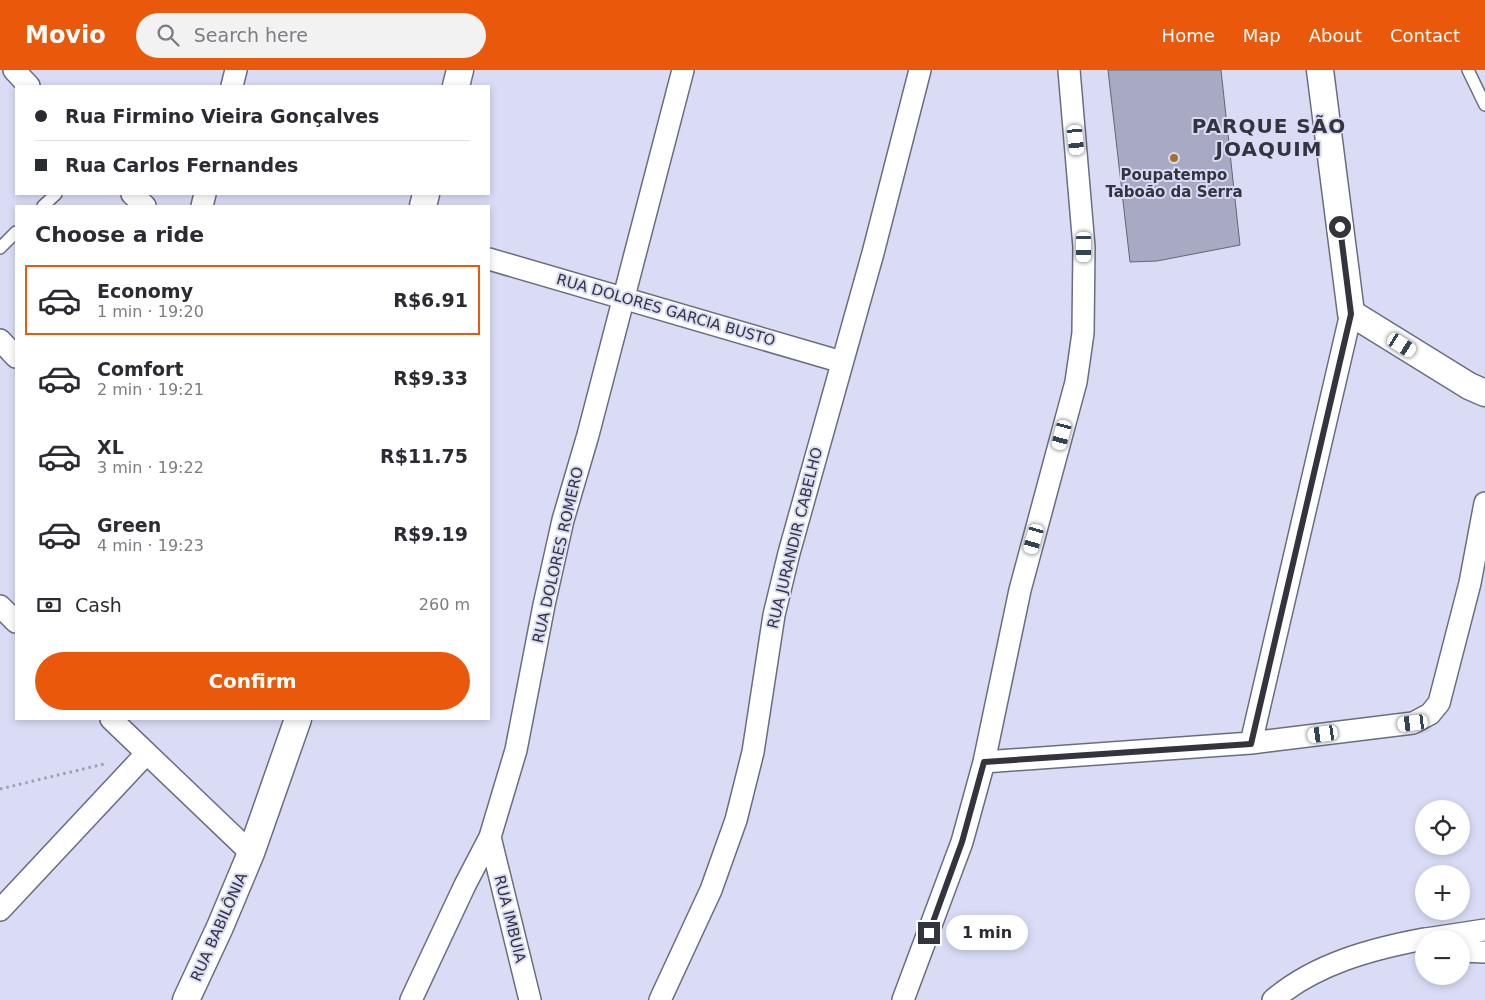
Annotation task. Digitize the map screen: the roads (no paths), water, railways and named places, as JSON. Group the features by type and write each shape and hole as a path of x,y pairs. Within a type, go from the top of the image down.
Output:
{"street":[{"path":"14,70 28,85"},
{"path":"232,85 236,70"},
{"path":"456,85 460,70"},
{"name":"RUA DOLORES ROMERO","path":"411,1000 465,885 490,837 516,750 544,605 563,520 588,435 622,298 684,70"},
{"name":"RUA JURANDIR CABELHO","path":"660,1000 711,890 736,820 753,752 774,615 920,70"},
{"path":"903,1000 962,842 984,762 1020,590 1076,382 1083,333 1084,247 1069,70"},
{"path":"1251,744 1351,314 1320,70"},
{"path":"133,195 143,205"},
{"name":"RUA DOLORES GARCIA BUSTO","path":"490,260 842,362"},
{"path":"1351,314 1485,394"},
{"path":"0,340 15,355"},
{"path":"984,762 1251,744 1413,723 1430,714 1439,703 1478,588 1485,503"},
{"path":"0,606 15,621"},
{"path":"112,720 251,853"},
{"name":"RUA BABILÔNIA","path":"186,1000 220,927 251,853 298,720"},
{"path":"0,910 146,754"},
{"name":"RUA IMBUIA","path":"490,837 530,1000"},
{"path":"1470,932 1485,930"},
{"path":"1273,1000 1288,988 1318,970 1398,944 1415,941"},
{"path":"1398,944 1415,947"},
{"path":"1470,951 1485,952"}],"lane":[{"path":"1468,70 1485,105"},
{"path":"44,205 55,195"},
{"path":"0,248 15,233"}],"place":[{"name":"Poupatempo Taboão da Serra","path":"1174,158"}],"district":[{"name":"PARQUE SÃO JOAQUIM","path":"1269,138"}]}
